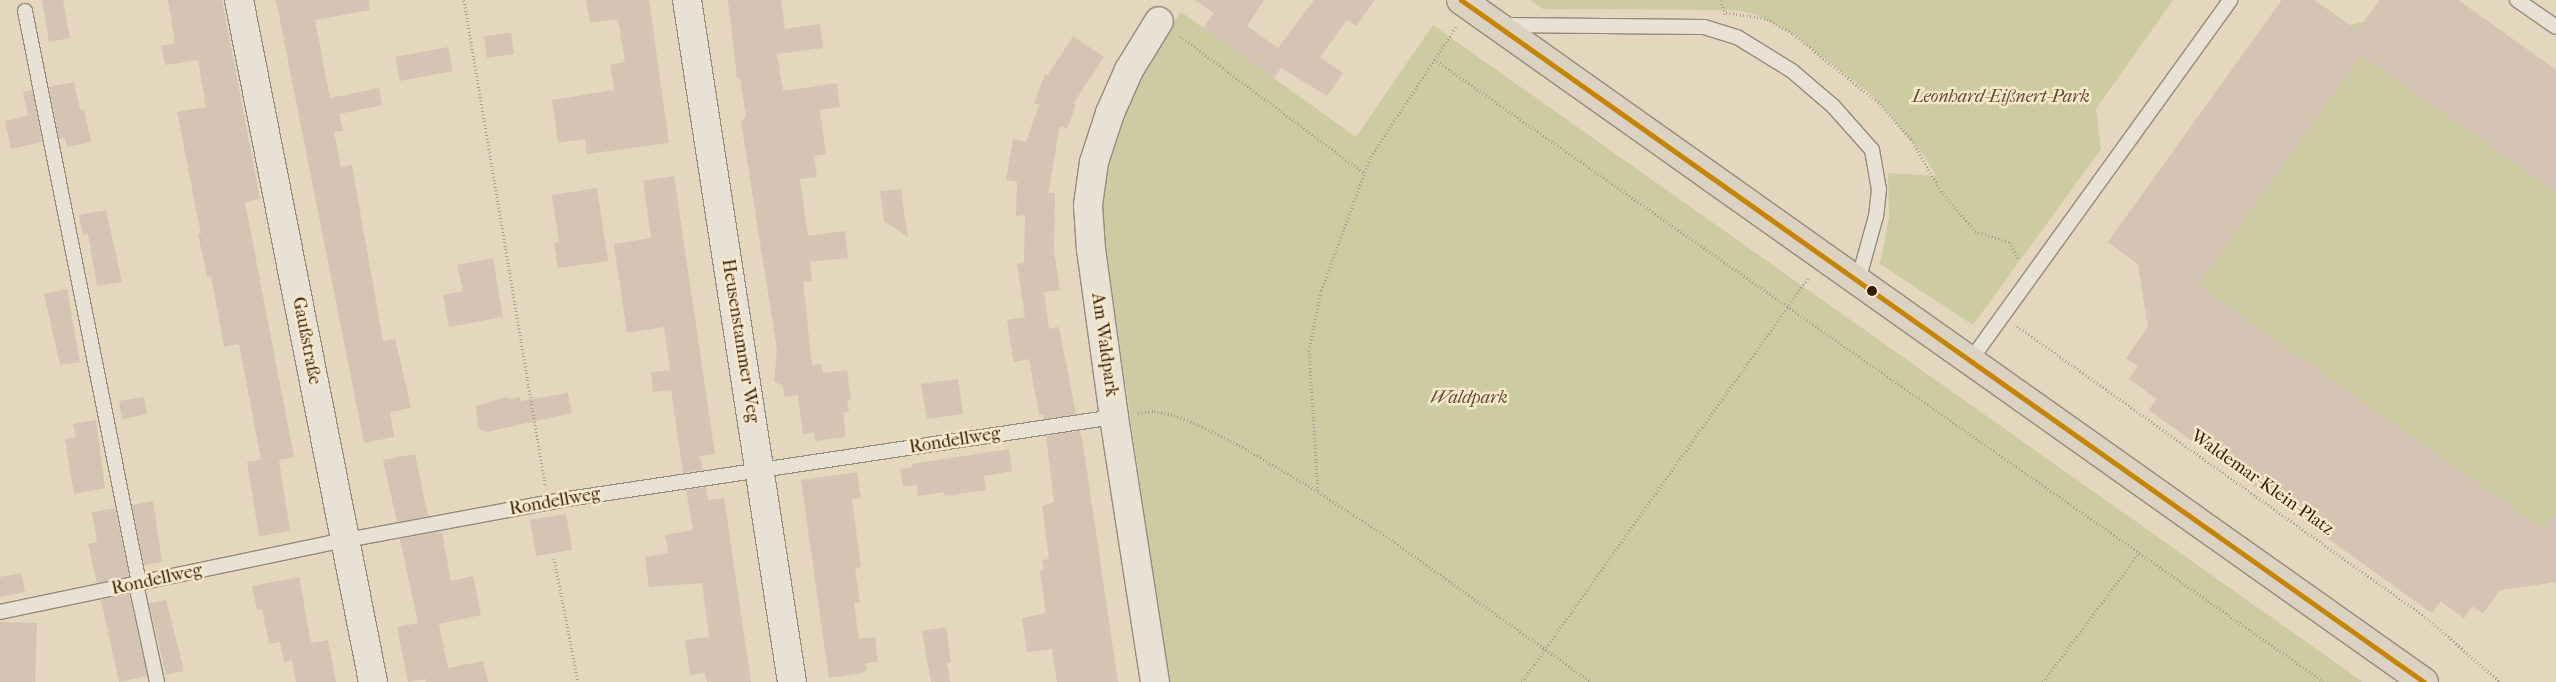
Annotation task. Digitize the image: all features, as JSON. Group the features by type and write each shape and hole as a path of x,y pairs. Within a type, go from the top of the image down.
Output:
{"main road":[{"path":"1466,4 2424,682"}],"street":[{"name":"Gaußstraße","path":"239,0 373,682"},
{"name":"Heusenstammer Weg","path":"687,0 792,682"},
{"name":"Am Waldpark","path":"1155,682 1114,417 1091,250 1090,182 1100,140 1118,92 1159,21"}],"lane":[{"path":"1970,361 2230,0"},
{"path":"2517,0 2556,27"},
{"path":"25,11 157,682"},
{"path":"1495,25 1704,27 1744,41 1792,71 1833,106 1872,150 1878,182 1876,216 1858,281"},
{"name":"Rondellweg","path":"0,612 346,540 548,503 1114,417"}],"path":[{"path":"464,0 548,503"},
{"path":"1318,492 1309,390 1313,321 1354,210 1364,173 1466,4"},
{"path":"1724,12 1767,19 1793,34 1880,104 1911,139 1941,191 1974,230 2009,242 2030,278"},
{"path":"1159,21 1364,173"},
{"path":"1434,59 2324,682"},
{"path":"1522,682 1823,257"},
{"name":"Waldemar-Klein-Platz","path":"2002,316 2428,618 2500,682"},
{"path":"1114,417 1154,411 1174,415 1239,445 1318,492 1546,648 1591,682"},
{"path":"2043,682 2139,553"},
{"path":"554,558 578,682"}],"green space":[{"name":"Leonhard-Eißnert-Park","path":"1530,0 2173,0 2096,109 2101,149 1973,325 1880,264 1889,217 1888,173 1936,176 1923,154 1873,96 1793,34 1755,14 1734,10 1543,9"},
{"path":"2282,0 2314,0 2350,25 2364,22 2380,0 2458,0 2556,70 2556,582 2500,590 2483,613 2472,606 2464,618 2441,601 2432,613 2149,410 2157,399 2129,379 2138,366 2126,358 2148,327 2138,264 2108,242"},
{"name":"Waldpark","path":"1181,12 1356,137 1433,25 2363,682 1169,682 1105,245 1102,199 1108,149 1139,71"}],"building":[{"path":"42,0 63,0 70,38 49,42"},
{"path":"168,0 222,0 260,199 245,202 294,457 279,460 290,531 259,536 247,462 261,460 239,344 224,347 211,276 207,277 198,234 201,234 177,112 206,107 198,60 165,65 161,46 175,43"},
{"path":"276,0 369,0 370,10 315,20 330,98 379,88 382,105 339,114 343,131 334,132 341,167 352,165 383,341 395,339 411,408 390,412 394,437 364,443"},
{"path":"586,0 649,0 669,143 587,154 585,139 558,143 552,100 614,90 610,65 625,62 618,19 590,23"},
{"path":"728,0 781,0 785,29 820,24 823,48 777,54 783,91 837,83 840,107 820,110 826,154 814,156 817,177 800,179 808,236 845,231 848,258 810,262 812,281 803,282 812,365 821,364 823,373 847,370 851,400 847,400 849,412 843,413 846,437 815,441 814,432 803,434 798,395 784,397 783,385 774,382 777,350 741,122 746,116 740,78 737,78"},
{"path":"1195,0 1264,0 1247,26 1278,48 1314,0 1375,0 1356,26 1347,20 1320,57 1343,73 1327,96 1281,68 1274,78 1203,28 1214,13"},
{"path":"2282,0 2314,0 2357,31 2380,0 2458,0 2556,70 2556,193 2361,55 2198,285 2544,530 2556,513 2556,582 2500,590 2483,613 2472,606 2464,618 2440,601 2432,613 2149,410 2157,399 2129,379 2139,366 2126,358 2148,327 2138,264 2108,242"},
{"path":"511,33 514,54 487,58 484,36"},
{"path":"1073,36 1104,57 1073,104 1076,105 1067,129 1060,126 1048,193 1055,193 1054,251 1060,290 1044,292 1049,329 1059,327 1076,414 1044,419 1043,415 1039,415 1029,359 1014,362 1011,347 1007,320 1025,317 1017,264 1024,263 1025,215 1016,216 1017,182 1006,180 1013,139 1026,142 1039,105 1034,103 1045,74 1048,75"},
{"path":"448,47 453,71 400,81 395,57"},
{"path":"74,82 80,110 84,109 91,142 67,147 65,138 59,139 49,87"},
{"path":"32,90 42,142 11,149 5,121 28,116 23,92"},
{"path":"674,176 715,454 700,456 703,470 683,473 671,390 653,392 651,372 670,370 664,327 627,333 614,244 651,238 643,181"},
{"path":"597,188 608,261 558,268 554,243 559,242 552,195"},
{"path":"901,189 908,237 884,221 880,191"},
{"path":"106,210 122,282 97,286 88,234 83,235 79,215"},
{"path":"493,258 503,317 449,327 443,295 463,291 457,265"},
{"path":"67,289 80,362 60,365 44,294"},
{"path":"958,379 963,414 927,419 921,384"},
{"path":"568,393 572,413 487,432 478,428 476,406 507,397 509,399 520,397 520,401"},
{"path":"144,397 147,414 122,419 119,401"},
{"path":"96,420 105,488 74,494 65,439 76,437 73,424"},
{"path":"1079,431 1082,438 1118,682 1057,682 1052,649 1027,652 1022,618 1046,613 1040,571 1044,570 1042,560 1049,559 1042,506 1054,502 1046,436"},
{"path":"1009,449 1012,471 984,476 986,490 945,496 944,492 918,496 917,485 903,486 900,469 913,467 912,464"},
{"path":"415,454 428,516 397,522 383,460"},
{"path":"857,472 861,498 852,499 861,567 855,568 860,602 854,603 859,639 875,637 878,662 866,663 867,670 862,673 829,678 801,480"},
{"path":"706,487 708,500 724,498 751,682 707,682 705,673 690,675 685,640 709,637 702,583 649,587 645,557 668,553 665,535 693,530 686,490"},
{"path":"153,501 162,562 144,565 132,505"},
{"path":"115,508 129,576 97,583 88,544 97,542 92,512"},
{"path":"566,514 572,550 536,556 530,520"},
{"path":"431,533 442,533 451,581 473,576 481,615 439,624 448,668 483,661 488,682 426,682 426,679 408,682 397,627 418,623 400,539"},
{"path":"21,573 25,592 0,597 0,577"},
{"path":"299,577 311,643 328,640 336,682 296,682 292,660 284,662 280,642 269,644 262,609 257,610 252,586"},
{"path":"129,594 147,676 119,682 101,600"},
{"path":"166,600 184,671 166,675 149,603"},
{"path":"0,622 37,623 35,682 0,682"},
{"path":"946,627 951,662 947,663 950,682 931,682 922,631"}],"transit line":[{"path":"1461,0 2424,682"}]}
